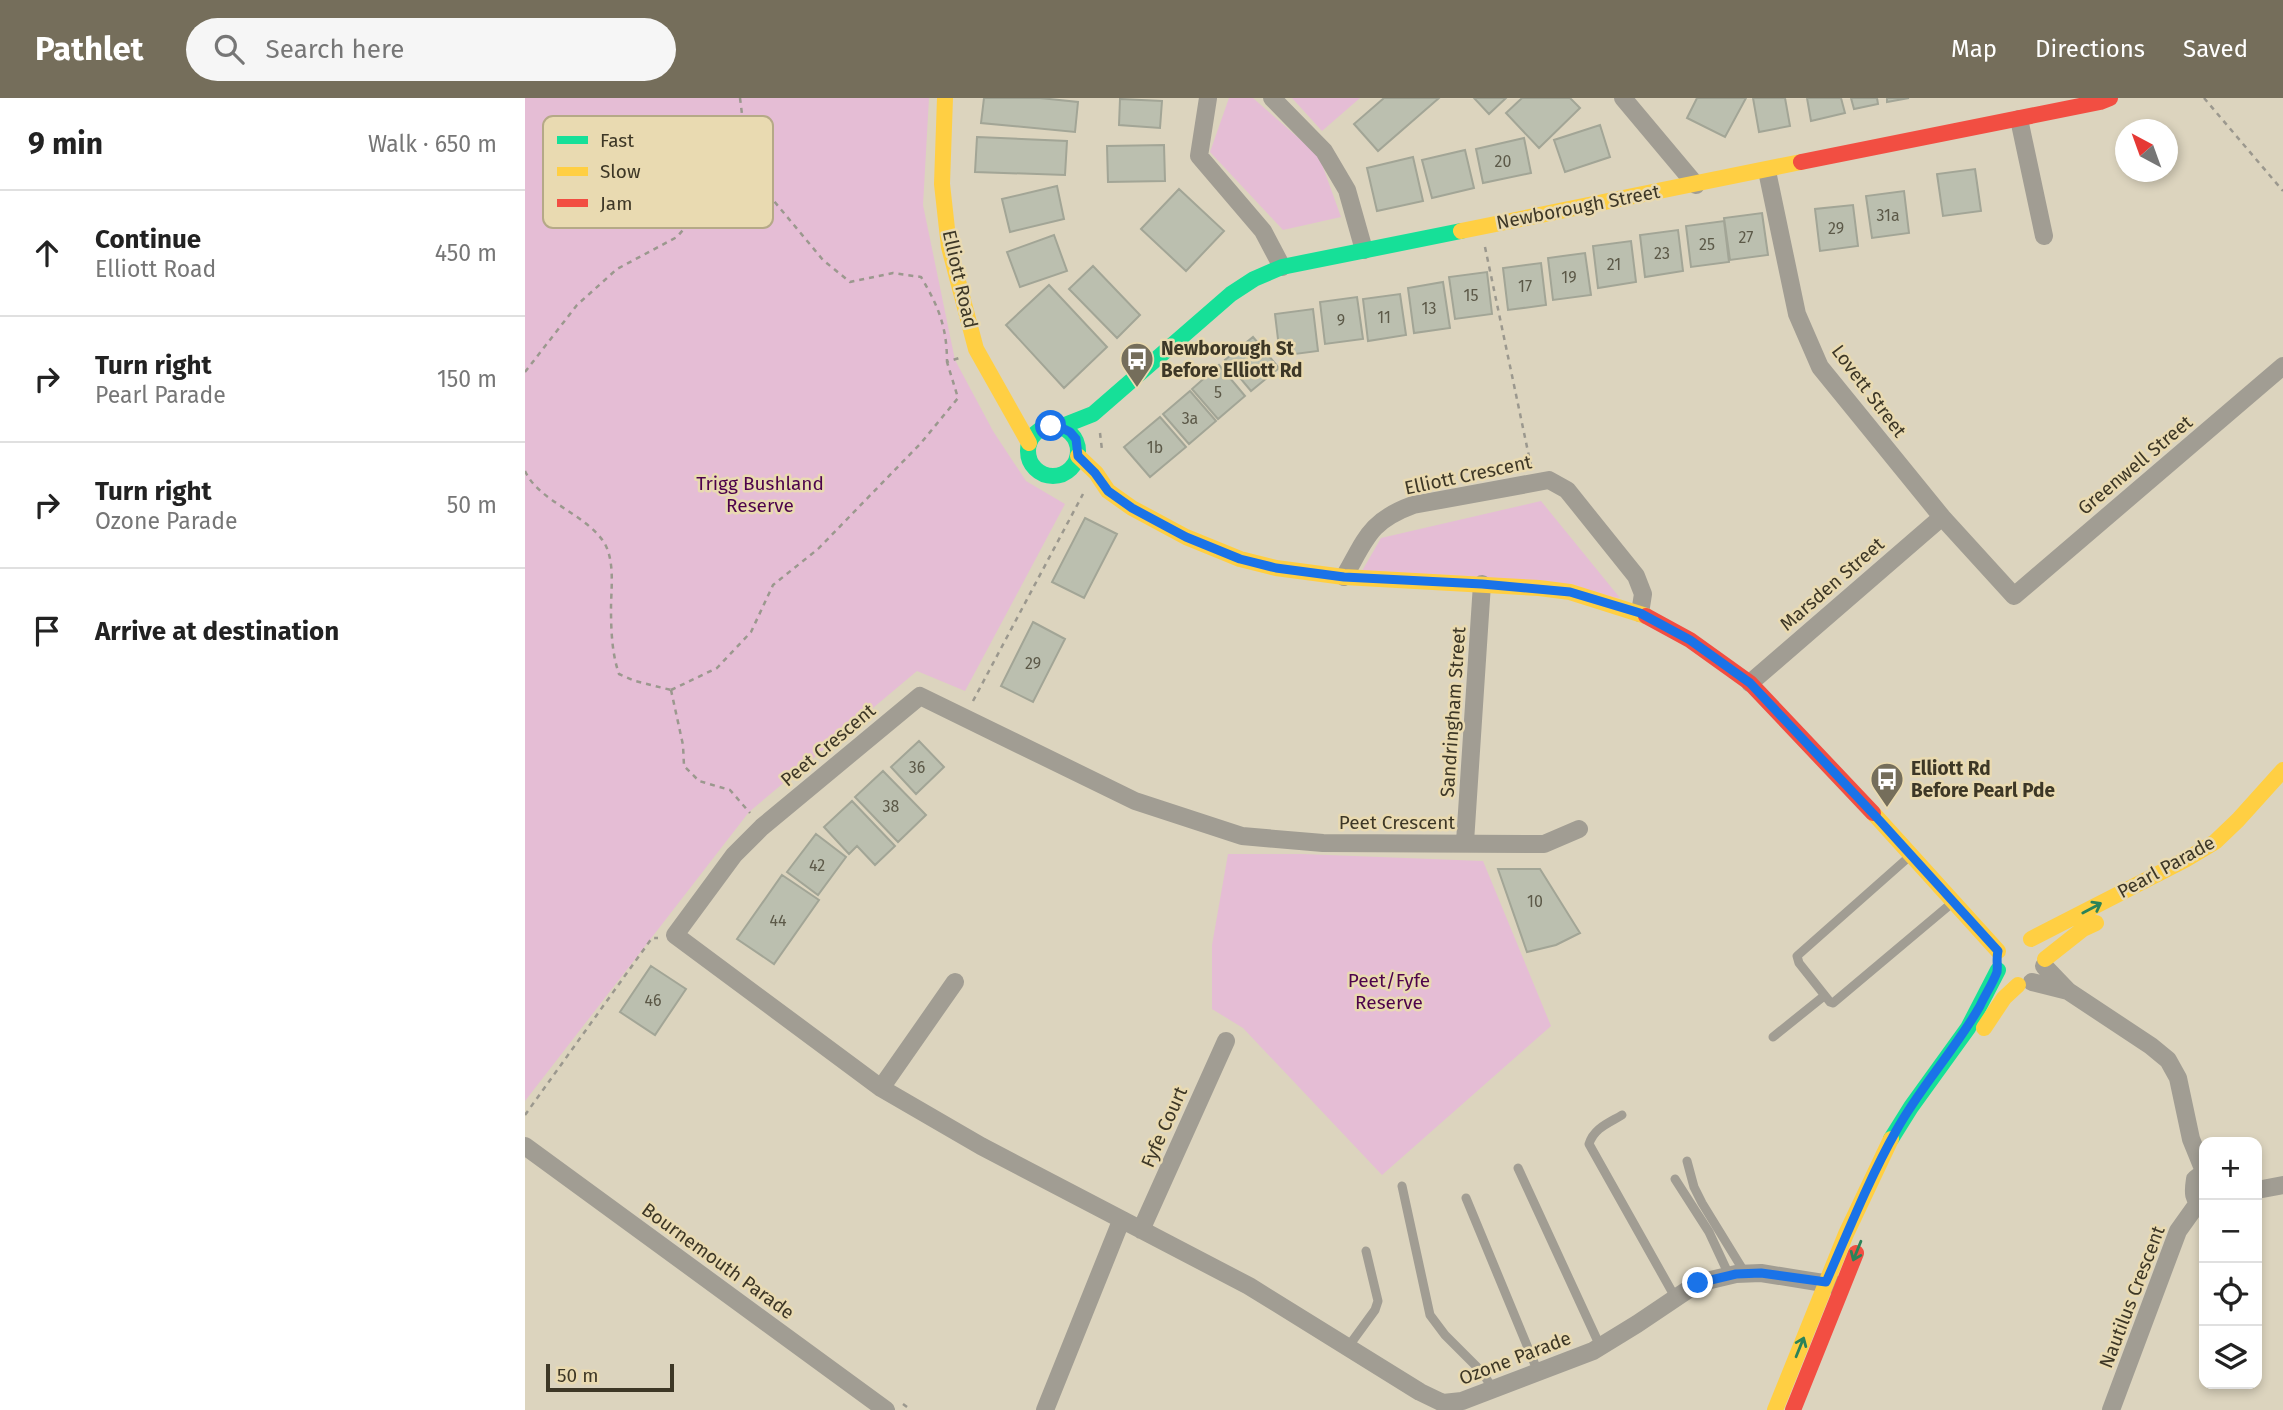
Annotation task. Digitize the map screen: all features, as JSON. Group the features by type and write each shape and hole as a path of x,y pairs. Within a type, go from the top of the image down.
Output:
{"street":[{"name":"Elliott Road","path":"945,98 942,184 949,247 976,349 1029,443 1030,461 1038,471 1055,476 1080,478"},
{"path":"1208,98 1199,156 1263,231 1282,267"},
{"path":"1272,98 1324,150 1347,190 1364,250"},
{"path":"1623,98 1696,185"},
{"name":"Newborough Street","path":"1056,426 1093,414 1231,294 1254,279 1282,267 1767,171 2110,98"},
{"path":"2019,119 2044,236"},
{"name":"Lovett Street","path":"1767,171 1797,314 1820,367 1942,517 2014,596"},
{"name":"Greenwell Street","path":"2014,596 2283,366"},
{"path":"1010,409 1070,432 1078,452 1080,478"},
{"name":"Newborough Street","path":"1078,452 1093,414"},
{"path":"1029,443 1035,433 1056,426"},
{"path":"1078,452 1075,464 1080,478 1108,491 1132,508 1186,537 1240,559 1276,568 1344,577 1482,584 1570,592 1640,613 1690,640 1750,683 1967,915 1998,951 1998,970 2005,980 2068,991"},
{"name":"Elliott Crescent","path":"1344,577 1366,538 1378,523 1393,513 1413,505 1549,480 1567,490 1636,576 1643,594 1640,613"},
{"name":"Marsden Street","path":"1750,683 1942,517"},
{"name":"Sandringham Street","path":"1465,842 1482,584"},
{"name":"Peet Crescent","path":"675,935 734,855 762,827 921,696 1135,801 1242,836 1323,843 1544,844 1579,829"},
{"name":"Pearl Parade","path":"1998,951 2006,941 2015,936 2185,860 2215,842 2238,821 2283,770"},
{"path":"1968,1055 2004,998 2038,978 2044,963 2083,929 2220,856 2239,840 2283,792"},
{"path":"1967,915 2041,947 2044,963 2068,991 2168,1060 2178,1078 2191,1139 2199,1159"},
{"path":"675,935 881,1088 981,1146 1141,1230"},
{"path":"1793,1410 1834,1285 1878,1166 1897,1129 1924,1087 1963,1035 1998,970"},
{"path":"881,1088 955,982"},
{"name":"Fyfe Court","path":"1141,1230 1226,1041"},
{"path":"1775,1410 1834,1285 1865,1233 1891,1171 1912,1131 1927,1107 1952,1077"},
{"name":"Bournemouth Parade","path":"525,1146 886,1410"},
{"name":"Nautilus Crescent","path":"2199,1176 2195,1180 2193,1195 2199,1202"},
{"path":"2262,1189 2283,1185"},
{"name":"Nautilus Crescent","path":"2111,1410 2178,1231 2199,1207"},
{"path":"1045,1410 1121,1221"},
{"name":"Ozone Parade","path":"1141,1230 1249,1286 1420,1392 1443,1403 1461,1406 1600,1346 1698,1283 1737,1274 1761,1273 1834,1285"}],"lane":[{"path":"1911,855 1797,956 1824,996 1833,1003 1954,901"},
{"path":"1773,1037 1824,996"},
{"path":"1622,1115 1597,1130 1589,1144 1675,1297"},
{"path":"1687,1161 1694,1187 1737,1274"},
{"path":"1518,1168 1600,1346"},
{"path":"1675,1179 1737,1274"},
{"path":"1402,1186 1430,1315 1445,1335 1482,1372 1493,1390"},
{"path":"1466,1198 1538,1372"},
{"path":"1348,1347 1375,1310 1378,1301 1366,1251"}],"path":[{"path":"740,98 742,116"},
{"path":"2204,98 2283,191"},
{"path":"525,471 545,495 571,512 604,544 610,563 615,661 619,674 671,690 717,668 751,632 772,585 818,548 921,443 958,398 947,362 947,338 936,303 921,278 893,273 850,282 823,260 773,200"},
{"path":"1481,226 1534,482"},
{"path":"525,372 577,305 617,269 677,236 684,228"},
{"path":"947,362 976,349"},
{"path":"965,717 1066,523 1080,478 1103,461 1102,437 1093,414"},
{"path":"671,690 683,745 684,766 699,781 730,790 762,827"},
{"path":"525,1115 652,938 675,935"}],"green space":[{"name":"Trigg Bushland Reserve","path":"525,98 929,98 923,205 955,360 993,431 1026,481 1065,504 965,691 917,671 749,812 525,1101"},
{"path":"1229,98 1253,98 1319,156 1341,217 1283,230 1210,152"},
{"path":"1292,98 1360,98 1322,131"},
{"path":"1541,501 1620,598 1362,571 1381,538"},
{"name":"Peet/Fyfe Reserve","path":"1228,854 1483,861 1551,1026 1382,1175 1243,1028 1212,1009 1212,945"}],"building":[{"path":"984,98 1040,98 1078,102 1075,132 981,123"},
{"path":"1384,98 1439,98 1378,151 1354,124"},
{"path":"1474,98 1506,98 1489,114"},
{"path":"1522,98 1570,98 1580,108 1539,148 1506,113"},
{"path":"1697,98 1746,98 1725,137 1687,118"},
{"path":"1753,98 1785,98 1790,126 1759,132"},
{"path":"1807,98 1841,98 1845,113 1811,121"},
{"path":"1851,98 1877,98 1878,104 1854,109"},
{"path":"1887,98 1909,98 1887,102"},
{"path":"1120,99 1162,101 1160,128 1119,125"},
{"path":"1600,125 1610,157 1565,172 1554,140"},
{"path":"977,137 1067,141 1065,175 975,172"},
{"path":"1524,138 1531,173 1483,183 1476,149"},
{"path":"1164,145 1165,181 1108,182 1107,146"},
{"path":"1465,150 1474,188 1432,198 1422,160"},
{"path":"1413,157 1423,201 1377,211 1367,168"},
{"path":"1975,169 1981,211 1943,216 1937,174"},
{"path":"1057,186 1064,219 1010,232 1002,199"},
{"path":"1179,189 1224,231 1186,271 1141,229"},
{"path":"1904,191 1909,233 1872,238 1866,196"},
{"path":"1853,205 1858,246 1820,251 1815,209"},
{"path":"1762,213 1768,255 1730,260 1724,218"},
{"path":"1724,221 1729,262 1691,267 1686,226"},
{"path":"1678,230 1683,271 1645,277 1640,235"},
{"path":"1054,235 1067,271 1020,287 1007,252"},
{"path":"1631,241 1636,282 1598,288 1593,246"},
{"path":"1585,253 1591,295 1553,300 1548,258"},
{"path":"1541,263 1546,305 1508,310 1503,268"},
{"path":"1093,266 1140,315 1117,338 1069,289"},
{"path":"1487,272 1492,314 1455,319 1449,277"},
{"path":"1443,282 1450,328 1414,333 1408,288"},
{"path":"1049,285 1107,347 1064,388 1006,325"},
{"path":"1400,294 1406,335 1368,341 1363,299"},
{"path":"1357,297 1363,339 1325,344 1320,302"},
{"path":"1313,309 1318,351 1280,356 1275,314"},
{"path":"1253,337 1279,368 1251,391 1225,360"},
{"path":"1219,365 1245,396 1218,419 1192,389"},
{"path":"1190,391 1216,421 1189,444 1163,414"},
{"path":"1160,417 1186,447 1150,477 1124,447"},
{"path":"1085,518 1117,534 1084,598 1052,582"},
{"path":"1033,622 1065,639 1033,702 1001,686"},
{"path":"919,741 944,767 916,794 891,767"},
{"path":"883,771 926,815 898,842 855,797"},
{"path":"852,801 895,846 875,865 857,846 849,854 824,827"},
{"path":"816,834 846,857 818,895 787,872"},
{"path":"1498,869 1540,869 1580,933 1556,945 1527,952"},
{"path":"782,875 819,900 774,964 737,939"},
{"path":"651,966 686,989 655,1035 620,1012"}],"traffic: fast":[{"path":"1060,427 1093,414 1231,294 1254,279 1282,267 1461,231"},
{"path":"1053,426 1071,433 1078,451 1071,469 1053,476 1035,469 1028,451 1035,433 1053,426"},
{"path":"1891,1139 1968,1028 1998,970"}],"traffic: slow":[{"path":"945,98 942,184 949,247 976,349 1029,443"},
{"path":"1461,231 1801,162"},
{"path":"1078,456 1096,473 1108,491 1132,508 1186,537 1240,559 1276,568 1344,577 1570,592 1646,616"},
{"path":"2031,939 2215,842 2283,770"},
{"path":"1873,813 1998,951"},
{"path":"2045,959 2083,929 2096,923"},
{"path":"1984,1028 2004,998 2018,985"},
{"path":"1775,1410 1846,1234 1891,1139"}],"traffic: jam":[{"path":"1801,162 2110,98"},
{"path":"1646,616 1690,640 1750,683 1873,813"},
{"path":"1793,1410 1856,1253"}],"place":[{"name":"Newborough St Before Elliott Rd","path":"1137,389"},
{"name":"Elliott Rd Before Pearl Pde","path":"1887,809"}],"route":[{"path":"1051,426 1070,432 1076,439 1078,456 1108,491 1132,508 1186,537 1240,559 1276,568 1344,577 1482,584 1570,592 1640,613 1690,640 1750,683 1998,951 1998,970 1983,999 1963,1035 1897,1129 1826,1282 1761,1273 1736,1274 1698,1283"}]}
